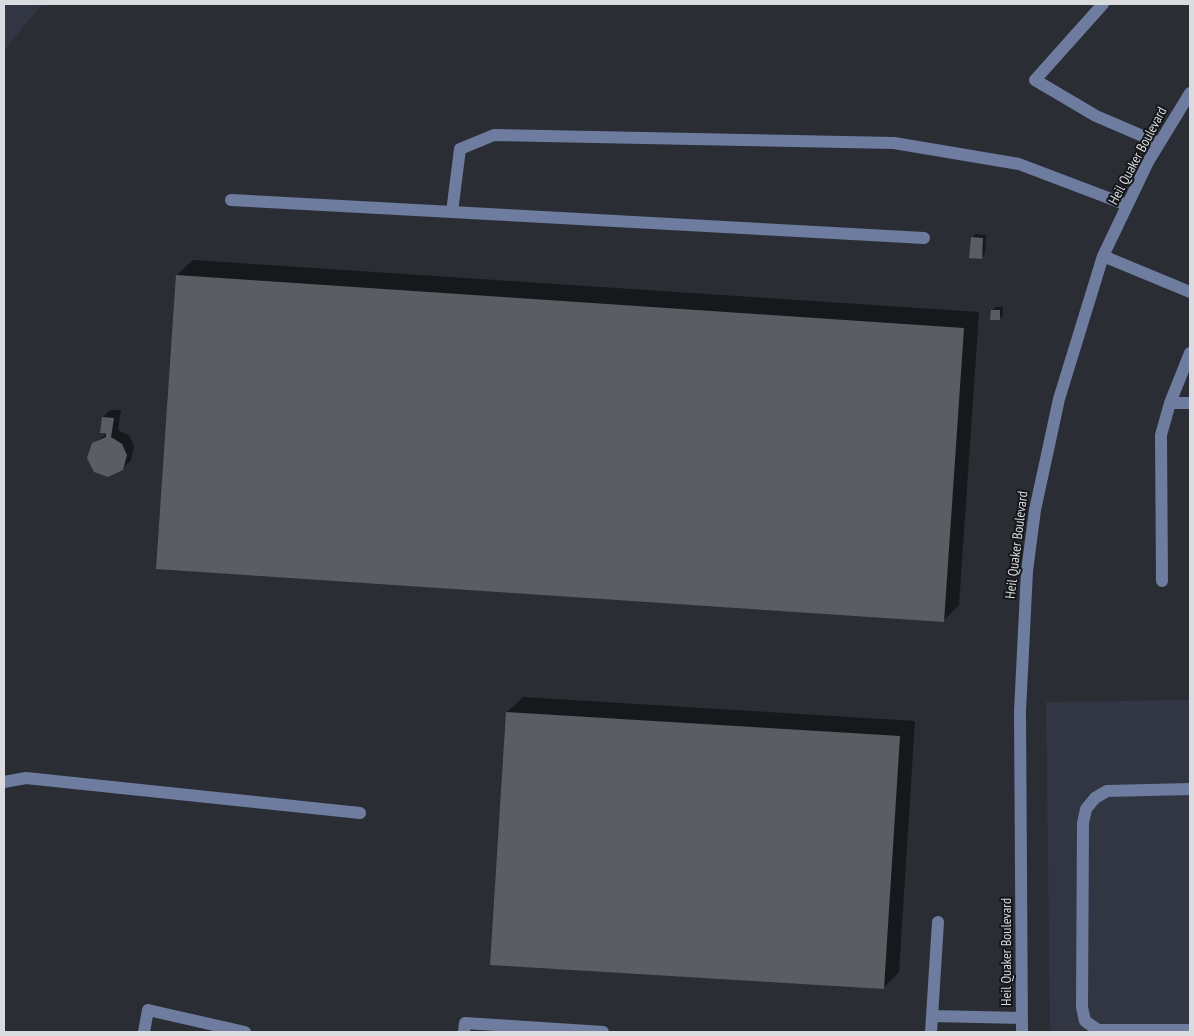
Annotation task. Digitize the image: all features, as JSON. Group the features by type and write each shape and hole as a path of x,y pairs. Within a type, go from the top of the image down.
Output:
{"street":[{"path":"1103,4 1035,80 1096,116 1159,143"},
{"name":"Heil Quaker Boulevard","path":"1022,1032 1020,711 1027,571 1035,510 1060,399 1104,256 1127,205 1159,143 1190,93"},
{"path":"452,212 460,149 494,135 894,143 1019,164 1127,205"},
{"path":"231,200 924,238"},
{"path":"1104,256 1190,292"},
{"path":"1162,581 1161,435 1170,403 1190,353"},
{"path":"1170,403 1190,403"},
{"path":"4,782 26,778 360,813"},
{"path":"1190,790 1107,791 1090,803 1083,823 1082,987 1083,1015 1088,1025 1093,1028 1106,1031 1190,1030"},
{"path":"931,1032 938,922"},
{"path":"144,1032 148,1010 245,1032"},
{"path":"932,1016 1022,1018"},
{"path":"464,1032 465,1023 602,1032"}],"shaded area":[{"path":"4,4 42,4 4,51"},
{"path":"1190,700 1190,1032 1050,1032 1046,702"}],"building":[{"path":"971,237 983,238 982,259 969,258"},
{"path":"176,275 964,328 944,622 156,569"},
{"path":"991,310 1000,310 1000,320 990,320"},
{"path":"102,417 114,418 111,437 122,444 127,455 123,470 108,477 94,472 87,458 92,443 106,437 106,433 100,433"},
{"path":"506,712 900,736 884,989 490,965"}]}
